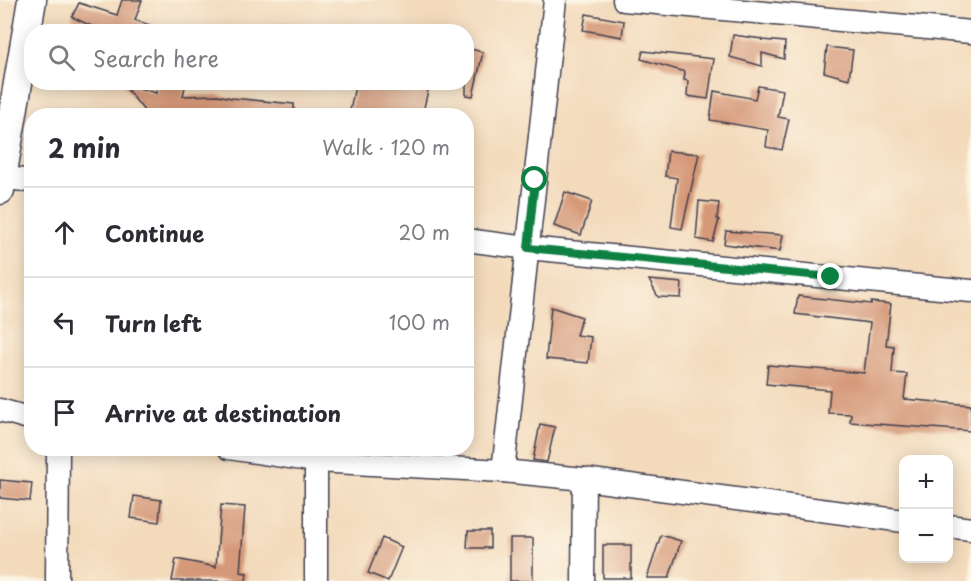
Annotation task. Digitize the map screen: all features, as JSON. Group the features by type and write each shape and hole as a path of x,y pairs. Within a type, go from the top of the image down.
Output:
{"street":[{"path":"28,24 32,0"},
{"path":"503,471 555,0"},
{"path":"624,0 971,32"},
{"path":"24,46 0,182 24,181"},
{"path":"474,241 971,291"},
{"path":"0,410 24,417"},
{"path":"57,581 58,456"},
{"path":"287,456 584,479 899,520"},
{"path":"316,460 316,581"},
{"path":"584,479 584,581"},
{"path":"953,527 971,529"}],"building":[{"path":"122,0 142,0 135,20 146,24 87,24 72,17 79,3 117,15"},
{"path":"586,14 624,21 622,37 583,30"},
{"path":"733,35 785,42 784,59 762,53 762,66 730,57"},
{"path":"827,47 853,50 849,79 824,72"},
{"path":"474,50 483,52 473,96 466,95 466,90 474,90"},
{"path":"643,51 714,59 708,99 687,96 688,81 684,80 685,72 641,59"},
{"path":"758,86 783,90 778,117 789,119 782,150 766,147 768,130 710,120 714,91 755,99"},
{"path":"128,90 146,90 156,93 157,90 184,90 183,96 218,95 294,104 294,108 142,108"},
{"path":"354,90 428,90 424,108 351,108"},
{"path":"668,151 699,154 682,229 671,227 677,178 665,176"},
{"path":"565,192 592,201 581,235 554,226"},
{"path":"699,201 719,203 717,219 719,220 713,242 696,239"},
{"path":"726,231 783,235 780,251 724,244"},
{"path":"649,280 682,283 681,298 658,297"},
{"path":"798,296 891,304 886,345 894,346 892,373 907,374 904,399 971,405 971,431 850,422 851,414 828,413 830,390 766,384 768,365 864,373 870,323 795,314"},
{"path":"551,307 582,317 576,335 591,337 588,363 546,359"},
{"path":"540,424 555,427 547,462 533,460"},
{"path":"0,480 32,483 30,501 0,498"},
{"path":"134,496 161,500 159,522 131,518"},
{"path":"221,505 245,507 240,572 247,573 246,581 172,581 176,559 216,567"},
{"path":"468,531 490,531 490,548 467,548"},
{"path":"661,535 681,541 669,578 647,578"},
{"path":"382,538 402,547 388,581 368,573"},
{"path":"510,538 533,538 533,581 510,581"},
{"path":"603,545 631,545 631,578 603,578"}],"route":[{"path":"535,180 528,248 831,277"}]}
